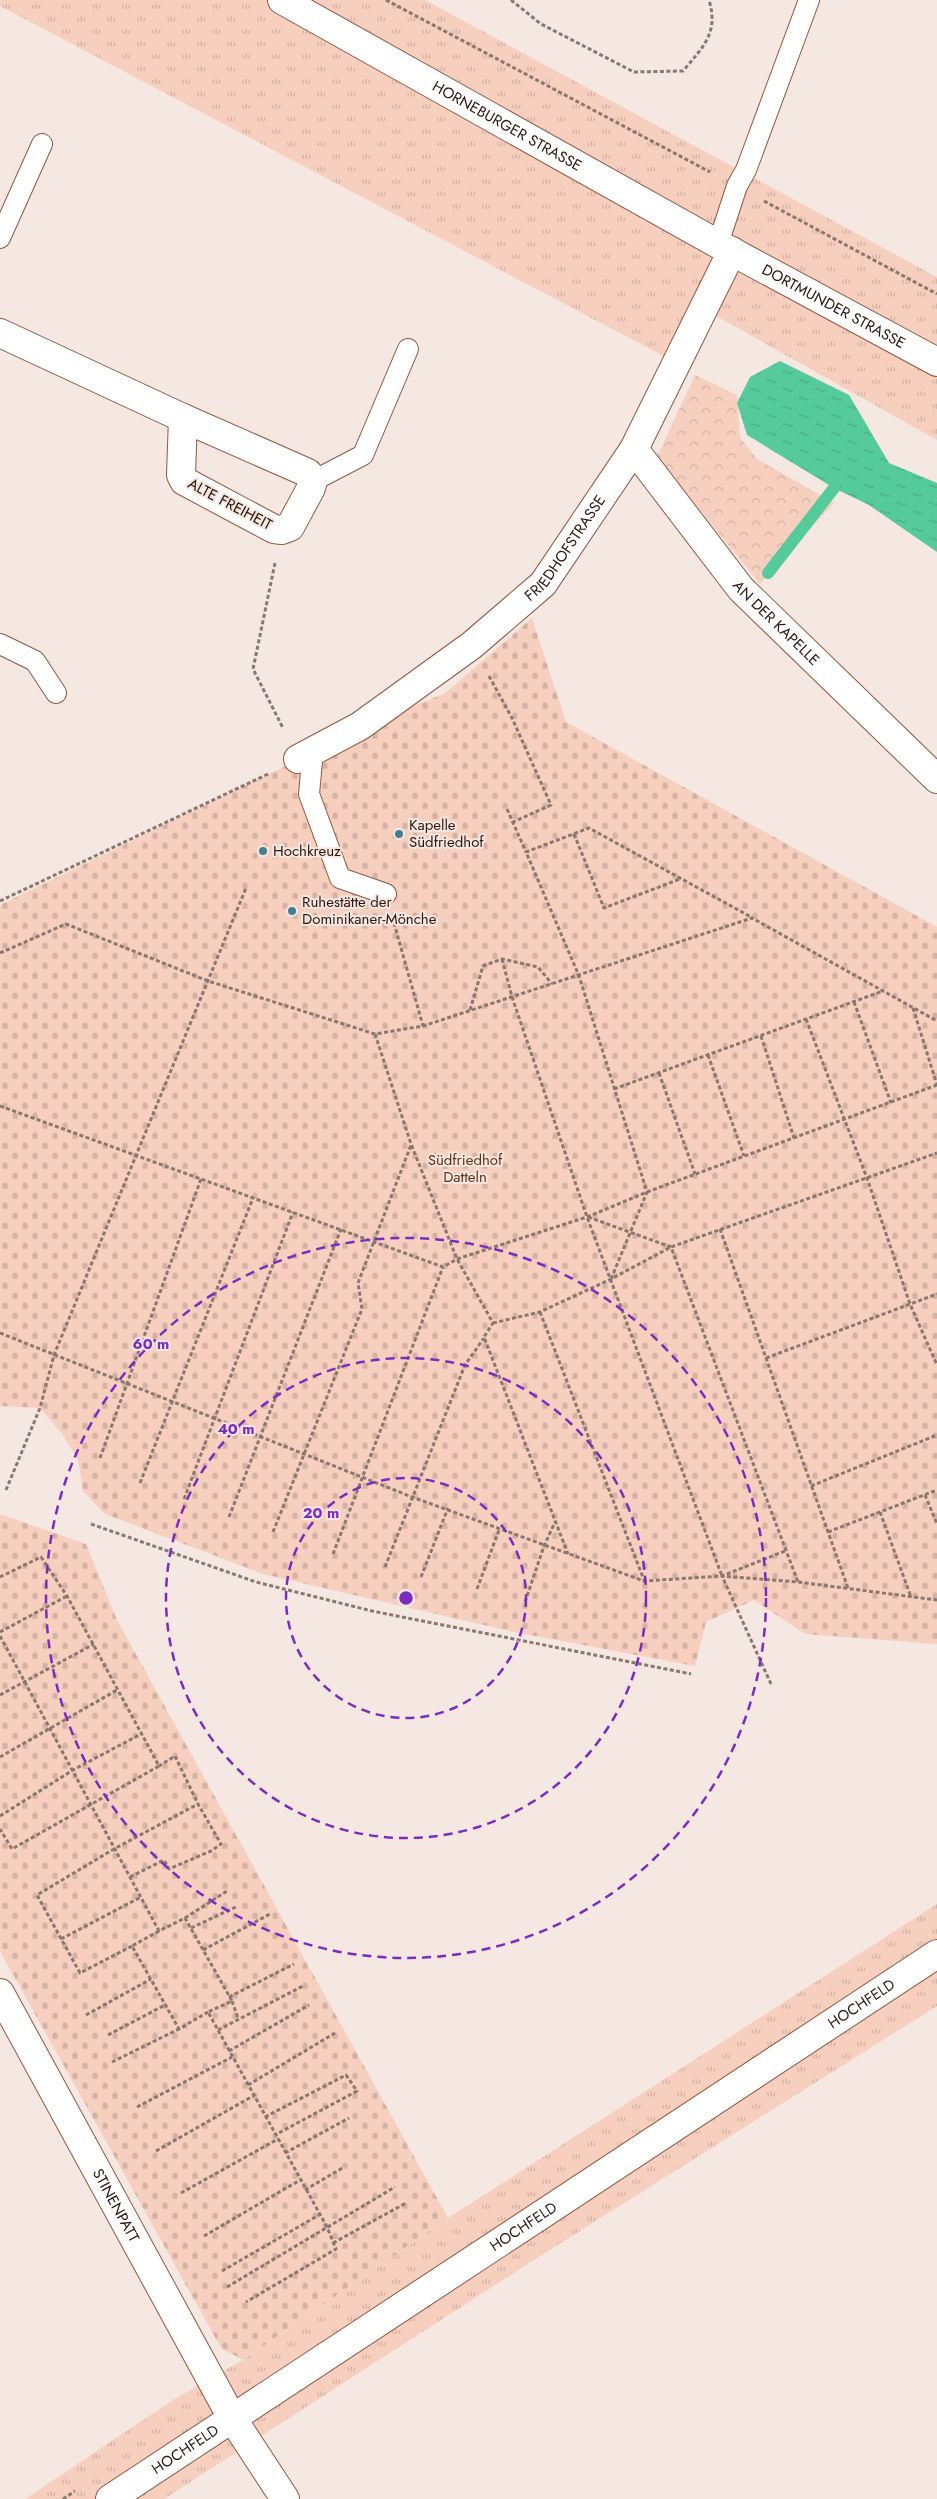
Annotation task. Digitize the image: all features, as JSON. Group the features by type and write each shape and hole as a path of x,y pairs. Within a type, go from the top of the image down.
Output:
{"street":[{"name":"HORNEBURGER STRASSE","path":"297,4 725,247"},
{"name":"DORTMUNDER STRASSE","path":"725,247 937,362"},
{"name":"FRIEDHOFSTRASSE","path":"306,755 360,726 472,645 544,584 634,449 725,247"},
{"path":"0,333 183,418 308,473 313,481"},
{"name":"ALTE FREIHEIT","path":"183,418 181,475 184,481 274,529 290,528 313,481"},
{"name":"AN DER KAPELLE","path":"634,449 741,589 937,779"},
{"name":"HOCHFELD","path":"110,2499 937,1954"},
{"name":"STINENPATT","path":"0,1993 232,2418 285,2499"}],"lane":[{"path":"725,247 737,186 746,170 809,0"},
{"path":"0,238 42,144"},
{"path":"313,481 363,455 408,349"},
{"path":"0,644 35,661 56,693"},
{"path":"306,755 309,794 340,878 386,894"}],"path":[{"path":"386,0 937,294"},
{"path":"511,0 541,24 634,72 683,71 705,45 714,17 709,0"},
{"path":"0,901 306,755 253,669 282,530"},
{"path":"472,645 512,718 551,805 513,822"},
{"path":"507,809 579,976 647,1192 611,1279"},
{"path":"526,852 589,828 937,1021"},
{"path":"574,834 604,908 680,879"},
{"path":"6,1490 40,1408 54,1355 246,888"},
{"path":"386,894 423,1026"},
{"path":"0,953 66,924 208,981 375,1034 423,1026 752,918"},
{"path":"470,1010 483,966 502,959 538,967 552,984"},
{"path":"502,959 512,997 611,1279 722,1576 772,1684"},
{"path":"614,1089 883,991"},
{"path":"854,1002 891,1103"},
{"path":"333,1554 443,1267 457,1259 588,1217 647,1192 937,1085 914,1008"},
{"path":"806,1019 867,1178 910,1304 937,1365"},
{"path":"375,1034 411,1144 457,1259 493,1323"},
{"path":"761,1036 794,1138"},
{"path":"708,1055 744,1156"},
{"path":"659,1072 696,1174"},
{"path":"0,1106 443,1267"},
{"path":"273,1532 362,1309 358,1283 411,1144"},
{"path":"385,1567 465,1365 493,1323 540,1312 611,1279 671,1247 937,1153"},
{"path":"100,1458 201,1179"},
{"path":"140,1483 174,1402 253,1197"},
{"path":"184,1499 216,1419 293,1212"},
{"path":"588,1217 671,1247 798,1582"},
{"path":"229,1517 341,1229"},
{"path":"720,1229 848,1588"},
{"path":"766,1358 937,1294"},
{"path":"540,1312 644,1581"},
{"path":"0,1333 412,1497 448,1508 500,1530 644,1581 722,1576 798,1582 937,1600"},
{"path":"484,1337 568,1555"},
{"path":"811,1486 937,1435"},
{"path":"828,1532 937,1490"},
{"path":"925,1495 937,1524"},
{"path":"421,1577 448,1508"},
{"path":"880,1512 911,1597"},
{"path":"525,1602 544,1546 556,1522"},
{"path":"91,1524 256,1582 372,1611 691,1674"},
{"path":"478,1589 500,1530"},
{"path":"722,1576 785,1551"},
{"path":"0,1577 41,1557 67,1596 159,1766"},
{"path":"67,1596 0,1634 159,1931"},
{"path":"0,1695 94,1644"},
{"path":"0,1757 49,1727 117,1690"},
{"path":"0,1816 73,1770 141,1734"},
{"path":"0,1829 12,1848 175,1756 198,1804 221,1844 211,1851 169,1869 164,1860 130,1877"},
{"path":"198,1804 114,1848 37,1894 80,1973 185,1918 228,1890"},
{"path":"61,1939 141,1897"},
{"path":"191,1929 238,1906"},
{"path":"202,1950 270,1914"},
{"path":"185,1918 232,2001 238,2018"},
{"path":"132,1946 179,2029"},
{"path":"229,1997 294,1964"},
{"path":"86,2015 151,1979"},
{"path":"218,2030 238,2018 304,1986"},
{"path":"112,2062 232,2001"},
{"path":"108,2035 165,2005"},
{"path":"229,2051 309,2005"},
{"path":"208,2012 327,2227 336,2250 246,2302"},
{"path":"248,2085 335,2033"},
{"path":"137,2107 232,2057"},
{"path":"265,2117 346,2075 357,2091 275,2135"},
{"path":"156,2151 253,2096"},
{"path":"285,2153 349,2118"},
{"path":"181,2193 278,2139"},
{"path":"305,2190 344,2167"},
{"path":"204,2236 300,2180"},
{"path":"227,2287 395,2188"},
{"path":"333,2244 406,2204"},
{"path":"222,2271 319,2215"}],"green space":[{"path":"0,0 425,0 937,277 937,440 702,308 675,362 0,6"},
{"path":"695,375 737,395 740,437 757,459 834,503 760,584 657,457"},
{"name":"Südfriedhof Datteln","path":"532,618 566,722 937,927 937,1644 805,1634 754,1600 706,1622 695,1666 514,1632 263,1574 105,1514 83,1491 78,1459 62,1434 40,1408 0,1406 0,905 298,760 360,726 444,694"},
{"path":"0,1514 86,1544 117,1620 448,2218 243,2360 221,2348 0,1951"},
{"path":"937,1904 937,2006 537,2258 164,2499 25,2499 173,2400 243,2360 448,2218"}],"water":[{"path":"780,361 849,395 889,463 937,483 937,552 869,505 834,488 747,435 737,403 750,377"}],"waterway":[{"path":"768,573 834,488"}],"place":[{"name":"Kapelle Südfriedhof","path":"399,834"},
{"name":"Hochkreuz","path":"263,851"},
{"name":"Ruhestätte der Dominikaner-Mönche","path":"292,911"}]}
